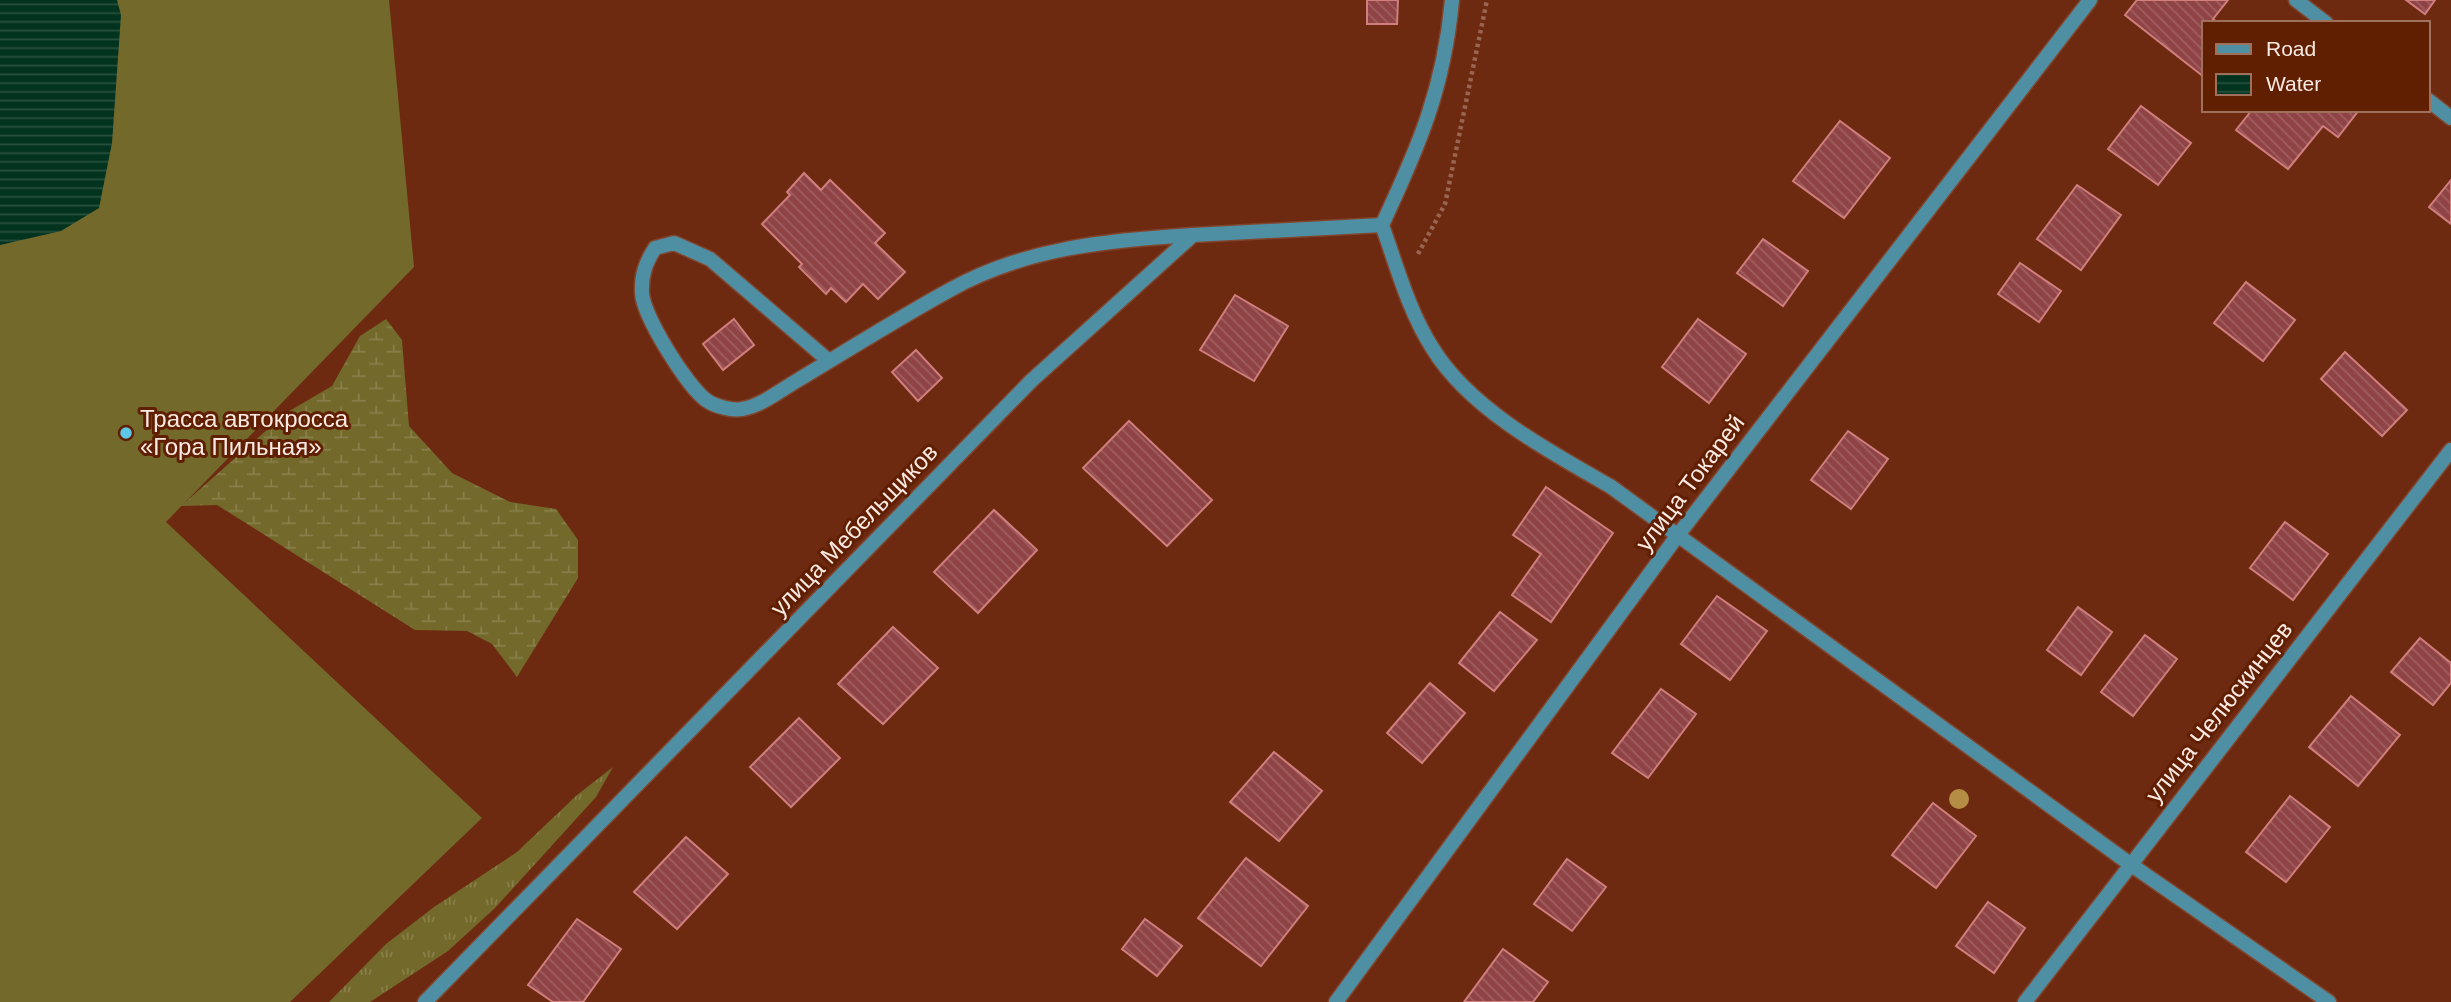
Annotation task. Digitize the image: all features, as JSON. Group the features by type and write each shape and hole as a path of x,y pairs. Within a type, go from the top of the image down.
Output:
{"street":[{"path":"1452,0 1440,78 1423,138 1382,225 1402,284 1432,349 1453,377 1525,435 1610,486 2130,863 2329,1002"},
{"name":"улица Токарей","path":"1336,1002 1678,535 2090,0"},
{"path":"2296,0 2323,21"},
{"path":"2430,102 2451,118"},
{"path":"829,361 710,259 674,243 655,248 644,265 642,294 650,319 691,385 707,401 741,409 764,400 951,289 1008,263 1078,246 1193,234 1382,225"},
{"name":"улица Мебельщиков","path":"425,1002 1031,381 1193,234"},
{"name":"улица Челюскинцев","path":"2025,1002 2451,450"}],"path":[{"path":"1402,284 1445,204 1487,0"}],"green space":[{"name":"Трасса автокросса «Гора Пильная»","path":"0,0 389,0 414,267 166,522 482,818 290,1002 0,1002"},
{"path":"386,319 402,340 409,426 452,473 510,502 556,509 578,540 578,578 517,677 492,644 467,631 415,630 217,505 181,506 286,413 332,386 360,336"},
{"path":"613,767 596,797 495,908 448,951 370,1002 329,1002 386,944 434,907 517,852 577,795"}],"water":[{"path":"0,0 117,0 121,15 112,143 99,208 61,231 0,245"}],"building":[{"path":"1367,0 1398,0 1397,24 1367,24"},
{"path":"2137,0 2228,0 2213,19 2216,21 2202,21 2202,75 2125,15"},
{"path":"2406,0 2435,0 2425,14"},
{"path":"2141,106 2191,143 2158,185 2108,149"},
{"path":"2250,112 2357,112 2338,137 2323,126 2288,169 2236,130"},
{"path":"1840,121 1890,158 1844,218 1793,181"},
{"path":"804,173 821,190 830,180 885,233 875,243 905,272 878,299 863,284 846,302 831,288 826,294 799,267 802,264 762,224 790,195 787,192"},
{"path":"2451,180 2451,224 2429,207"},
{"path":"2077,185 2121,215 2081,270 2037,239"},
{"path":"1763,239 1808,271 1783,306 1737,273"},
{"path":"2020,263 2061,291 2039,322 1998,294"},
{"path":"2246,282 2295,320 2263,361 2214,323"},
{"path":"1235,295 1288,326 1254,381 1200,350"},
{"path":"734,319 754,345 723,370 703,344"},
{"path":"1698,319 1746,354 1709,403 1662,367"},
{"path":"916,350 942,378 918,401 892,372"},
{"path":"2345,352 2407,410 2382,436 2321,379"},
{"path":"1129,421 1212,500 1167,546 1083,468"},
{"path":"1848,431 1888,459 1851,509 1811,480"},
{"path":"1546,487 1613,533 1551,622 1512,595 1541,554 1513,535"},
{"path":"994,510 1037,550 978,613 934,572"},
{"path":"2285,522 2328,554 2293,600 2250,568"},
{"path":"1717,596 1767,631 1730,680 1681,644"},
{"path":"2078,607 2112,632 2081,675 2047,650"},
{"path":"1500,612 1537,640 1494,691 1459,663"},
{"path":"893,627 938,668 883,724 838,684"},
{"path":"2145,635 2177,659 2133,716 2101,692"},
{"path":"2420,638 2451,663 2451,683 2433,705 2391,672"},
{"path":"1430,683 1465,713 1422,763 1387,733"},
{"path":"1661,689 1696,714 1648,778 1612,753"},
{"path":"2351,696 2400,735 2358,786 2309,747"},
{"path":"799,718 840,758 791,807 750,767"},
{"path":"1274,752 1322,791 1279,841 1230,802"},
{"path":"2290,796 2330,827 2286,882 2246,852"},
{"path":"1933,803 1976,836 1936,888 1892,855"},
{"path":"686,837 728,874 677,929 634,892"},
{"path":"1246,858 1308,906 1261,966 1198,918"},
{"path":"1567,859 1606,887 1572,931 1534,904"},
{"path":"1988,902 2025,928 1994,973 1956,946"},
{"path":"577,919 621,949 583,1002 553,1002 528,985"},
{"path":"1145,919 1182,946 1157,976 1122,949"},
{"path":"1503,949 1548,982 1533,1002 1464,1002"}],"place":[{"name":"Трасса автокросса «Гора Пильная»","path":"126,433"}]}
